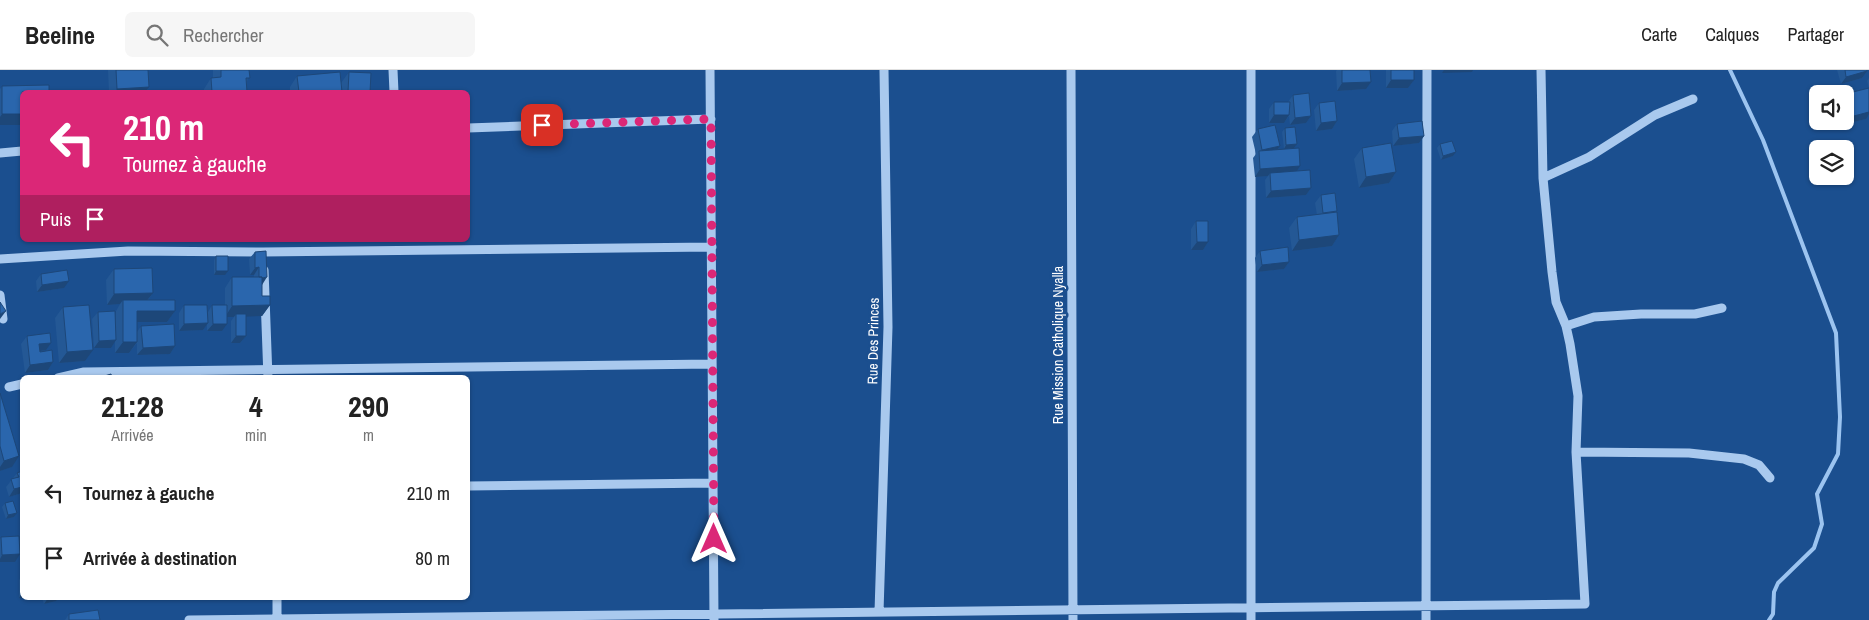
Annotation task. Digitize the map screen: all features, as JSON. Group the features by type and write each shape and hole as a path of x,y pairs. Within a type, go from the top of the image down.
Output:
{"street":[{"path":"393,70 394,90"},
{"path":"710,70 714,617"},
{"name":"Rue Des Princes","path":"879,612 888,327 884,70"},
{"name":"Rue Mission Catholique Nyalla","path":"1071,70 1073,620"},
{"path":"1250,70 1251,620"},
{"path":"1426,620 1427,70"},
{"path":"188,620 714,617 879,612 1585,604 1576,452 1578,396 1566,326 1556,302 1543,178 1541,70"},
{"path":"1543,178 1589,157 1655,114 1694,99"},
{"path":"470,128 711,119"},
{"path":"0,153 20,152"},
{"path":"0,258 128,251 263,252 712,247"},
{"path":"263,252 268,374"},
{"path":"0,295 3,319"},
{"path":"1566,326 1594,317 1641,314 1695,314 1722,308"},
{"path":"71,375 84,372 268,374 712,364"},
{"path":"9,387 20,384"},
{"path":"1576,452 1689,453 1744,459 1759,466 1770,478"},
{"path":"470,486 713,483"},
{"path":"277,600 278,619"},
{"path":"900,612 907,620"}],"building":[{"path":"116,70 148,70 149,87 117,89"},
{"path":"221,70 249,70 250,78 246,78 247,90 212,90 211,78 221,77"},
{"path":"1342,70 1370,70 1371,82 1342,83"},
{"path":"1391,70 1414,70 1414,80 1391,80"},
{"path":"1845,70 1867,70 1867,71 1846,77"},
{"path":"340,72 342,90 299,90 297,76"},
{"path":"349,72 371,73 370,90 348,90"},
{"path":"49,85 49,90 20,90 20,114 2,114 2,86"},
{"path":"1869,88 1869,112 1854,116 1854,92"},
{"path":"1309,93 1311,116 1295,118 1293,95"},
{"path":"1335,101 1337,121 1321,123 1319,103"},
{"path":"1274,102 1290,102 1289,115 1274,115"},
{"path":"1422,121 1424,136 1399,138 1397,124"},
{"path":"1275,125 1280,146 1262,150 1258,129"},
{"path":"1295,127 1297,144 1286,145 1285,128"},
{"path":"1452,141 1456,152 1443,156 1440,144"},
{"path":"1391,143 1396,172 1366,177 1362,148"},
{"path":"1299,148 1300,166 1260,169 1259,151"},
{"path":"1310,170 1311,188 1271,191 1270,173"},
{"path":"1335,193 1337,211 1323,213 1321,195"},
{"path":"1337,212 1339,235 1299,240 1297,217"},
{"path":"1196,221 1208,221 1208,242 1197,242"},
{"path":"1288,247 1289,262 1262,265 1260,251"},
{"path":"266,251 267,277 262,278 259,277 259,267 255,268 255,252"},
{"path":"216,256 228,256 228,271 216,271"},
{"path":"152,268 153,293 114,294 114,269"},
{"path":"67,270 69,281 42,285 41,274"},
{"path":"232,277 262,277 262,296 270,296 270,305 232,306"},
{"path":"123,300 175,300 175,311 137,311 137,342 123,342"},
{"path":"0,302 6,311 0,314"},
{"path":"89,305 93,350 67,352 63,307"},
{"path":"184,305 207,305 208,323 184,324"},
{"path":"212,305 227,305 227,324 213,324"},
{"path":"115,311 116,340 99,341 98,312"},
{"path":"236,314 246,314 246,336 236,336"},
{"path":"174,324 175,346 143,348 141,326"},
{"path":"50,333 51,343 39,344 40,352 52,350 53,362 30,365 27,336"},
{"path":"0,393 19,456 4,461 0,446"},
{"path":"20,472 20,488 14,489 11,479 19,477 17,473"},
{"path":"13,501 17,513 8,515 5,503"},
{"path":"19,536 20,554 2,555 1,537"},
{"path":"98,610 100,620 69,620 69,614"}],"waterway":[{"path":"1730,70 1763,140 1836,333 1840,417 1838,454 1817,494 1822,524 1814,548 1778,583 1774,592 1773,614 1769,620"}],"route":[{"path":"542,125 711,119 714,539"}]}
